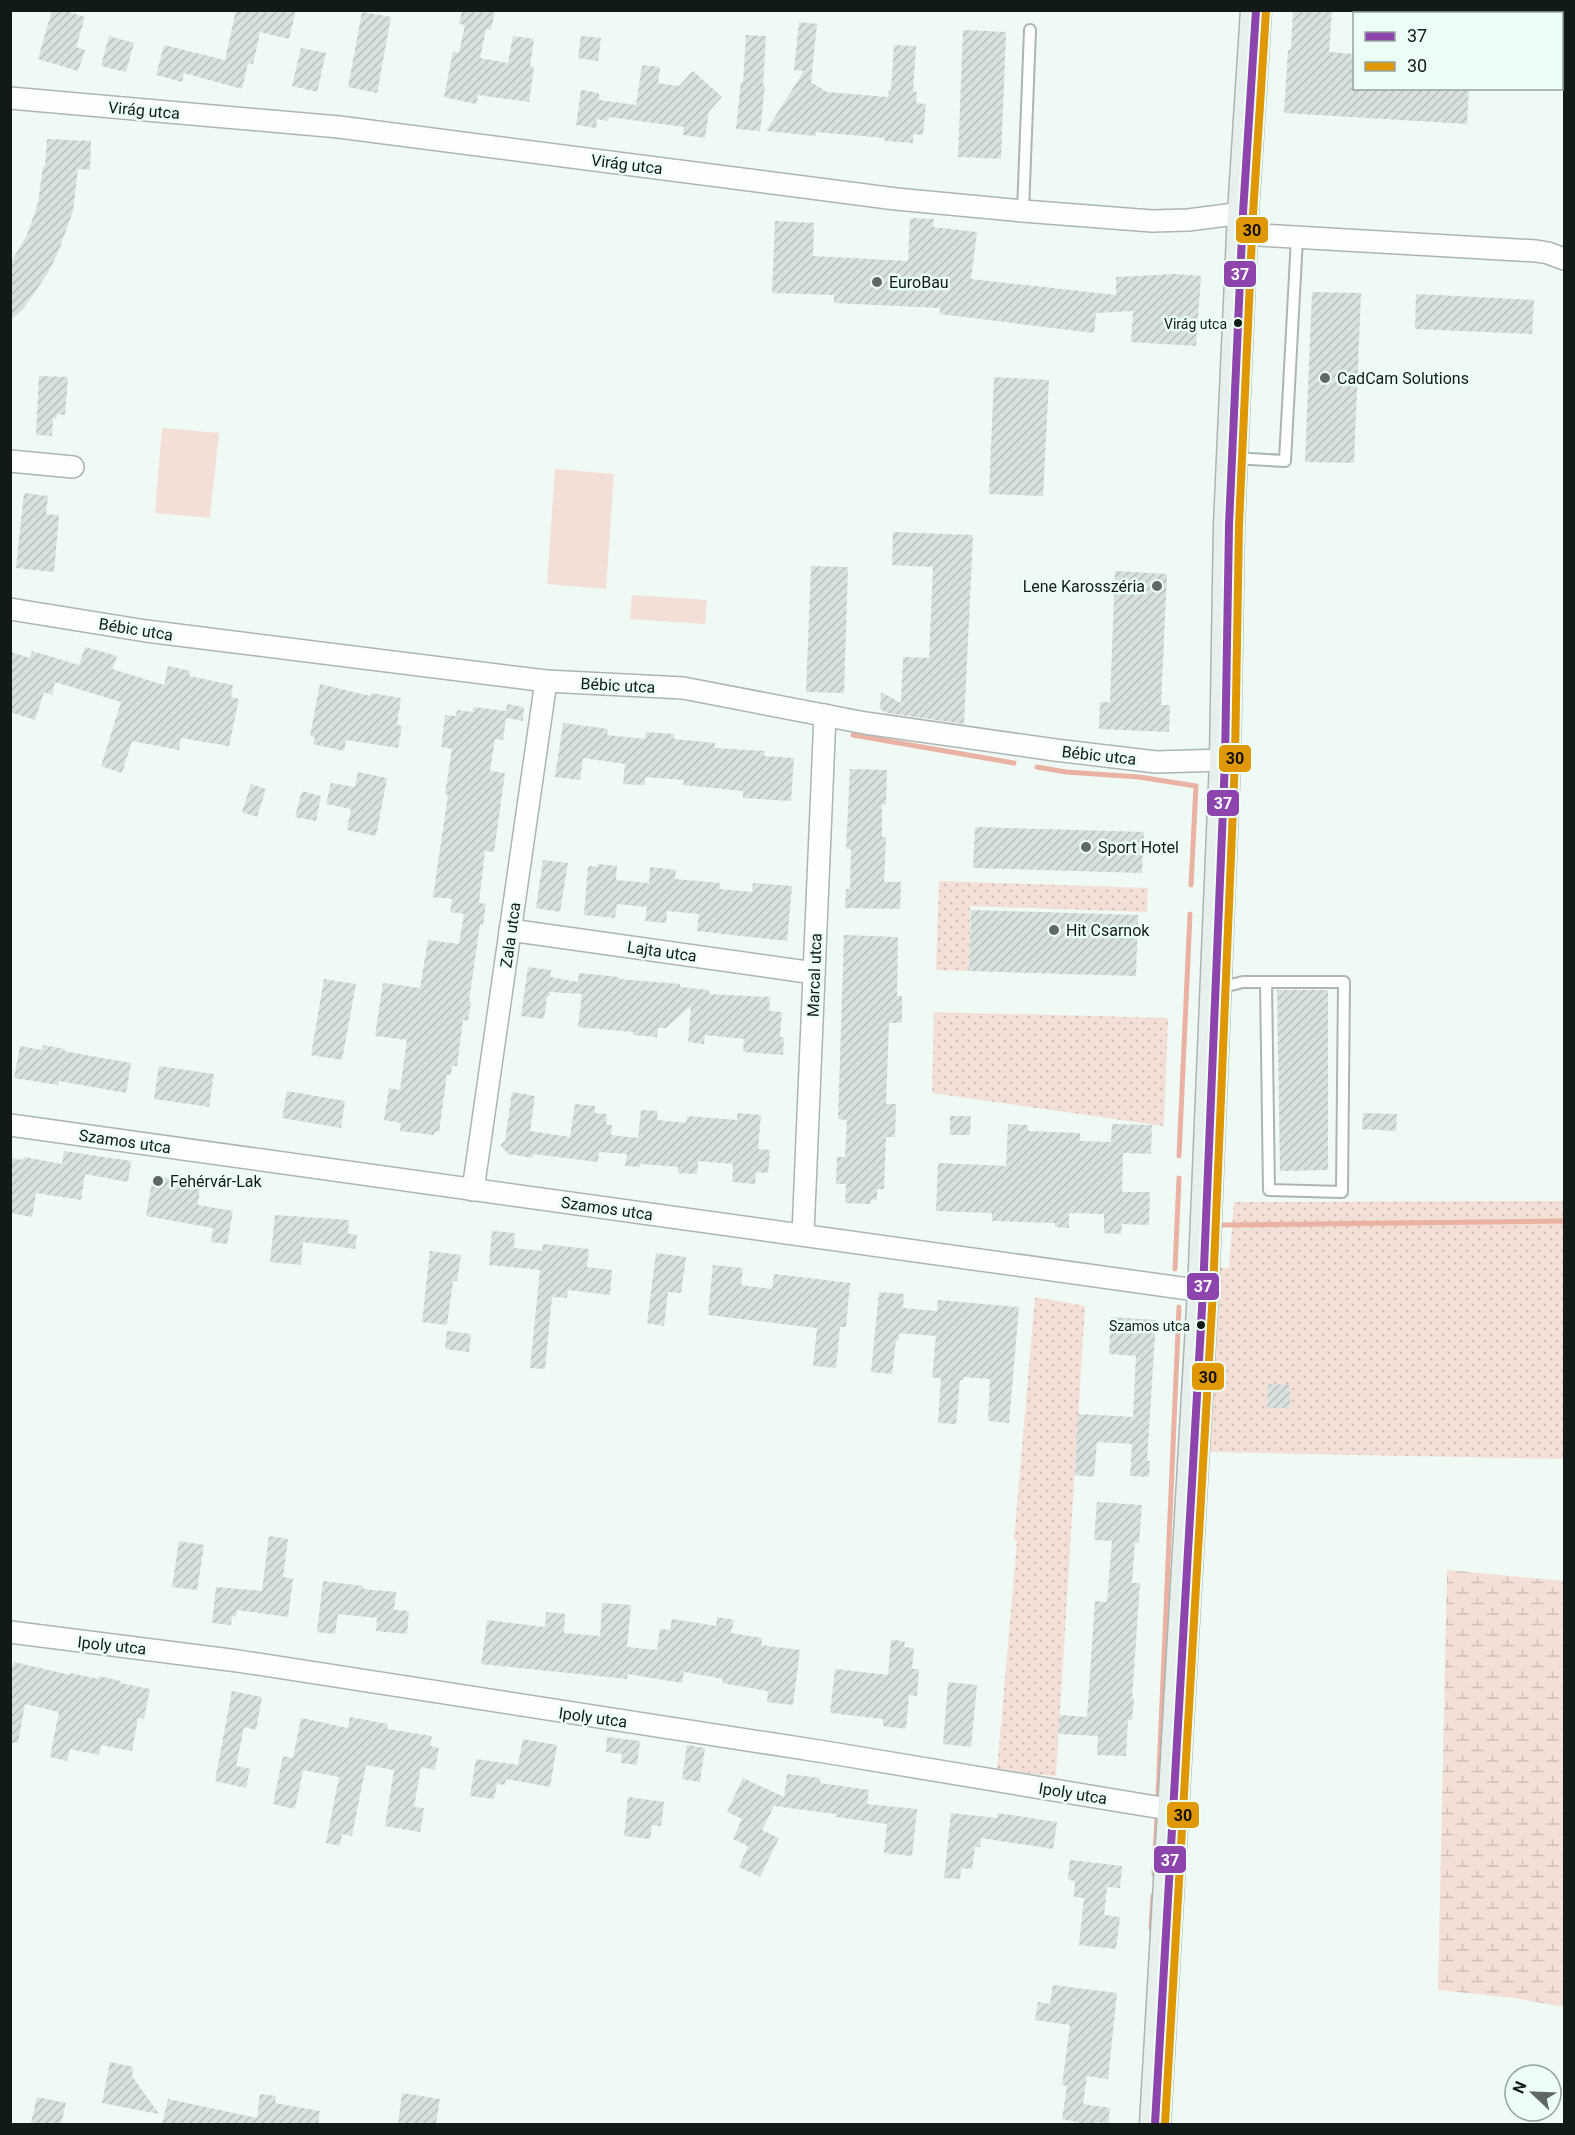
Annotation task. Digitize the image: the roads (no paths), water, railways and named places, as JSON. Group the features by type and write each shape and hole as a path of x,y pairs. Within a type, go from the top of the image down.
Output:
{"street":[{"path":"1155,2124 1203,1291 1225,760 1229,525 1243,223 1256,10"},
{"name":"Virág utca","path":"10,98 339,127 896,199 1152,221 1243,223 1297,238 1536,251 1564,259"},
{"path":"10,461 73,467"},
{"name":"Bébic utca","path":"10,609 146,631 546,681 683,688 950,736 1122,758 1176,762 1225,760"},
{"name":"Zala utca","path":"473,1190 546,681"},
{"name":"Marcal utca","path":"802,1234 825,715"},
{"name":"Lajta utca","path":"510,930 814,973"},
{"name":"Szamos utca","path":"10,1125 1203,1291"},
{"name":"Ipoly utca","path":"10,1632 227,1659 825,1752 1174,1810"}],"lane":[{"path":"1023,211 1030,30"},
{"path":"1232,458 1285,461 1297,238"},
{"path":"1215,989 1243,982 1266,982 1344,982 1342,1191 1269,1190 1266,982"}],"waterway":[{"path":"853,735 1014,763"},
{"path":"1037,767 1066,772 1139,777 1196,786 1191,885"},
{"path":"1179,1156 1190,914"},
{"path":"1175,1269 1179,1178"},
{"path":"1223,1225 1564,1221"},
{"path":"1158,1796 1179,1307"},
{"path":"1154,1874 1157,1816"},
{"path":"1151,1928 1153,1896"}],"place":[{"name":"EuroBau","path":"877,282"},
{"name":"Virág utca","path":"1238,323"},
{"name":"CadCam Solutions","path":"1325,378"},
{"name":"Lene Karosszéria","path":"1157,586"},
{"name":"Sport Hotel","path":"1086,847"},
{"name":"Hit Csarnok","path":"1054,930"},
{"name":"Fehérvár-Lak","path":"158,1181"},
{"name":"Szamos utca","path":"1201,1325"}]}
